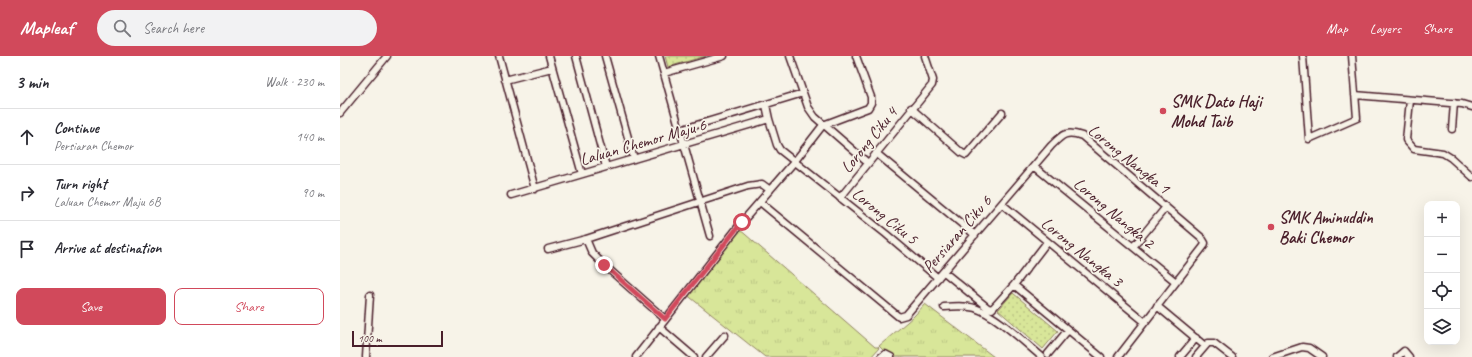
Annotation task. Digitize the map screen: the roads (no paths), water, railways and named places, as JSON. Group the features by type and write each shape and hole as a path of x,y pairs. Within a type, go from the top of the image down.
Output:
{"street":[{"path":"340,113 387,56"},
{"path":"499,56 535,189"},
{"path":"549,56 582,174"},
{"path":"576,56 606,167"},
{"path":"605,56 634,159"},
{"path":"659,56 710,236"},
{"path":"664,73 724,56"},
{"path":"790,56 808,107 815,117 868,163"},
{"path":"636,357 665,319 823,125 868,108 871,103 871,97 856,56"},
{"path":"911,108 932,85 933,80 925,56"},
{"path":"1303,56 1309,139 1357,118 1352,56"},
{"path":"505,80 552,68"},
{"path":"680,130 803,93"},
{"path":"1355,95 1454,103 1472,107"},
{"path":"1410,100 1406,140 1414,149 1443,153 1451,158 1472,177"},
{"path":"1452,129 1454,103"},
{"path":"766,105 769,120"},
{"name":"Lorong Ciku 4","path":"840,198 911,108 966,155 1002,113"},
{"name":"Laluan Chemor Maju 6","path":"511,195 769,120"},
{"name":"Lorong Ciku 5","path":"769,120 780,150 938,278"},
{"name":"Lorong Nangka 1","path":"1034,166 1062,135 1073,133 1082,136 1202,238 1205,243 1204,246 1176,282"},
{"path":"876,153 976,234"},
{"name":"Persiaran Ciku 6","path":"760,202 899,317 906,315 1034,166"},
{"name":"Lorong Nangka 2","path":"1034,166 1176,282"},
{"path":"548,249 586,239 700,201 758,184 762,184 770,190"},
{"name":"Lorong Nangka 3","path":"1002,204 1145,322"},
{"path":"1133,247 1166,207"},
{"path":"586,239 592,253 665,319"},
{"path":"944,272 988,308 992,309 1014,285 1047,242"},
{"path":"1118,357 1176,282"},
{"path":"1014,285 1101,357"},
{"path":"366,357 370,295"},
{"path":"944,306 965,306 988,314 1045,355 1068,330"},
{"path":"1157,306 1196,338 1206,344 1214,343 1232,357"},
{"path":"659,328 694,357"},
{"path":"706,357 725,335"},
{"path":"1180,357 1196,338"},
{"path":"1196,357 1206,344"},
{"path":"1272,357 1302,347 1309,348 1322,357"},
{"path":"1397,357 1404,352 1410,357"}],"place":[{"name":"SMK Dato Haji Mohd Taib","path":"1163,111"},
{"name":"SMK Aminuddin Baki Chemor","path":"1271,227"}]}
